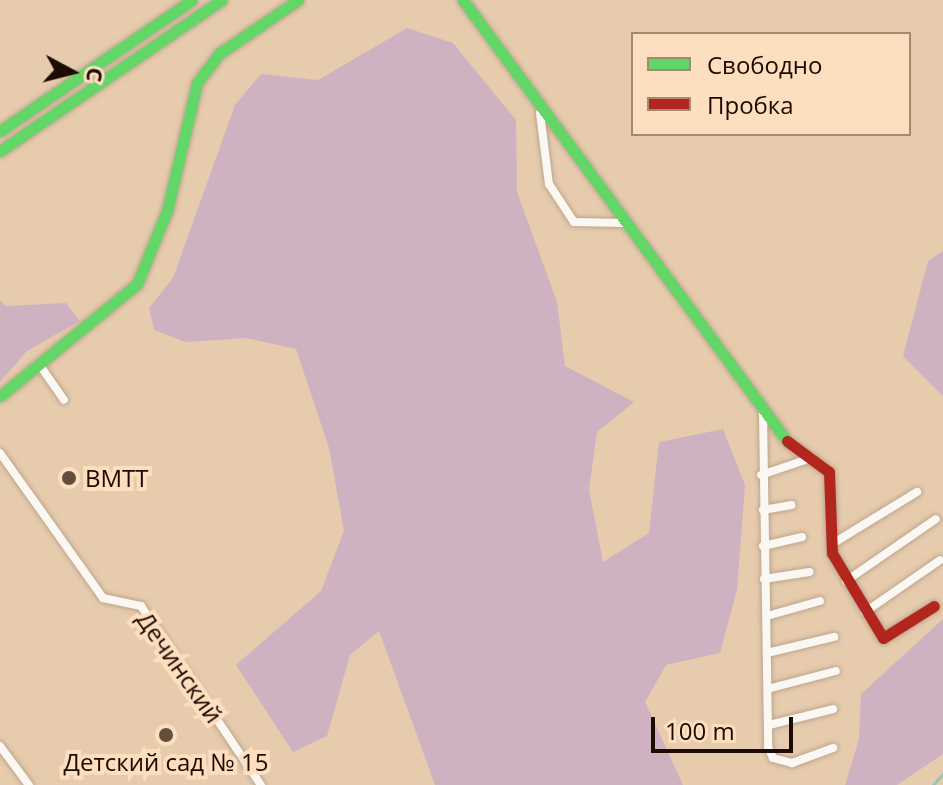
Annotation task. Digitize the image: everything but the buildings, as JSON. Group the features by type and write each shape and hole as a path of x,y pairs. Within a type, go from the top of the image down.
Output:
{"main road":[{"path":"0,131 192,0"},
{"path":"0,151 221,0"},
{"path":"0,396 41,367 137,284 156,248 188,106 206,67 298,0"},
{"path":"463,0 540,113 625,223 763,414 805,460 829,472 832,544 846,581 883,638 934,606"}],"street":[{"path":"540,113 549,184 574,222 625,223"},
{"path":"41,367 64,400"},
{"path":"763,414 763,546 771,652 769,725 773,758 792,763 833,748"},
{"name":"Дечинский","path":"0,453 103,598 141,606 261,785"},
{"path":"761,475 805,460"},
{"path":"832,544 917,492"},
{"path":"763,510 792,505"},
{"path":"846,581 936,519"},
{"path":"763,546 802,537"},
{"path":"865,612 940,560"},
{"path":"764,579 809,572"},
{"path":"767,616 820,601"},
{"path":"771,652 834,637"},
{"path":"771,688 836,671"},
{"path":"769,725 833,709"},
{"path":"0,746 29,785"}],"shaded area":[{"path":"407,28 453,43 516,120 517,192 557,302 565,366 634,402 597,432 589,490 603,562 649,533 659,442 723,429 745,485 737,590 720,653 666,665 645,702 683,785 435,785 379,631 350,655 327,736 293,752 236,665 321,591 344,531 329,448 296,349 246,338 186,342 154,330 149,308 173,278 235,105 261,74 318,80"},
{"path":"943,251 943,396 903,356 928,261"},
{"path":"0,300 6,306 66,303 80,321 27,351 0,382"},
{"path":"943,619 943,754 897,785 845,785 859,739 861,694"}],"waterway":[{"path":"933,785 943,773"}],"traffic: fast":[{"path":"0,131 192,0"},
{"path":"0,151 221,0"},
{"path":"0,396 137,284 167,211 197,83 220,53 298,0"},
{"path":"463,0 787,441"}],"traffic: jam":[{"path":"787,441 829,472 832,553 883,638 934,606"}],"place":[{"name":"ВМТТ","path":"69,478"},
{"name":"Детский сад № 15","path":"166,735"}]}
